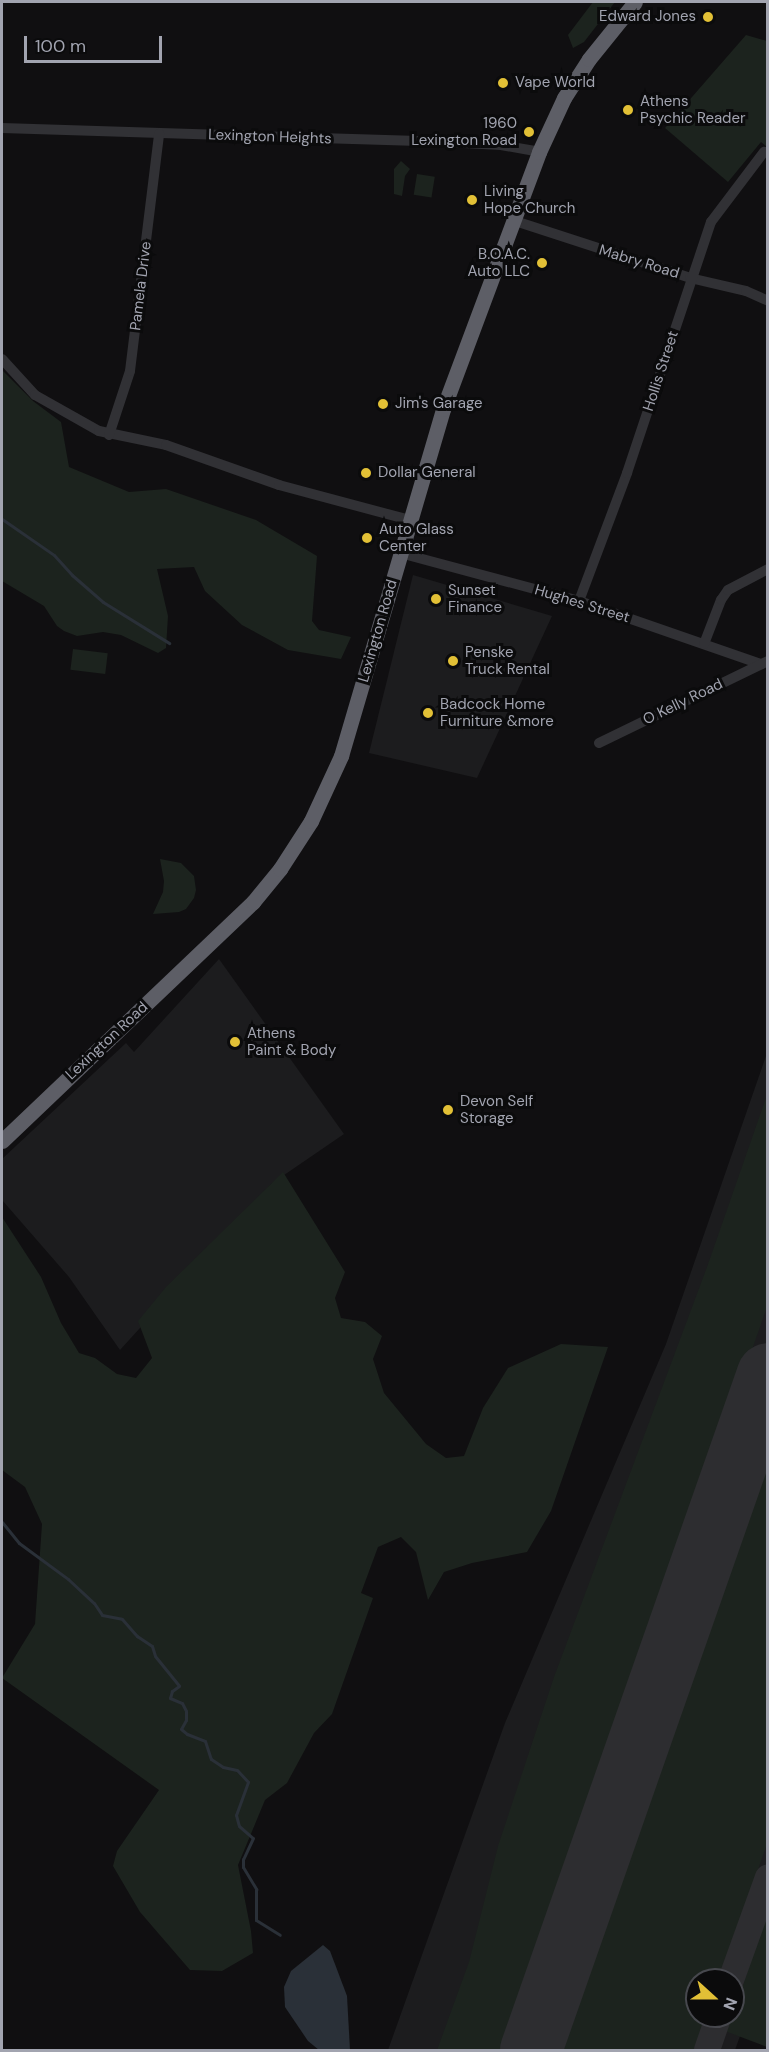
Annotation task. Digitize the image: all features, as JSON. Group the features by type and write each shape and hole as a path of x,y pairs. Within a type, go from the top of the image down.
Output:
{"highway":[{"name":"Lexington Road","path":"2,1141 241,914 265,888 292,852 328,787 341,756 443,409 539,152 564,98 589,59 635,2"}],"street":[{"name":"Lexington Heights","path":"2,128 425,141 501,145 539,152"},
{"name":"Pamela Drive","path":"109,435 130,371 159,134"},
{"name":"Hollis Street","path":"579,601 627,473 690,278 714,217 764,152"},
{"name":"Mabry Road","path":"512,220 690,278 746,291 768,301"},
{"path":"2,359 35,395 60,411 109,435 166,445 279,485 410,520"},
{"name":"Hughes Street","path":"400,554 579,601 764,662"},
{"path":"704,644 728,590 768,569"},
{"name":"O Kelly Road","path":"599,743 764,662"}],"shaded area":[{"path":"593,2 615,2 584,42 573,48 568,35"},
{"path":"746,35 767,41 767,147 761,142 728,182 665,128"},
{"path":"401,161 410,169 405,176 402,196 394,194 394,169"},
{"path":"417,174 435,177 431,198 414,195"},
{"path":"2,370 33,401 61,422 69,467 129,492 166,489 256,520 317,556 312,621 319,630 351,637 341,659 288,650 242,625 205,591 194,567 157,569 168,616 166,648 158,653 121,635 103,632 77,636 64,631 57,626 44,606 2,581"},
{"path":"413,575 552,616 477,778 369,753"},
{"path":"73,649 108,653 105,674 70,670"},
{"path":"160,859 181,863 194,876 196,890 194,898 186,909 179,912 153,914 163,892 164,881"},
{"path":"219,959 344,1134 271,1184 120,1350 69,1277 2,1200 2,1159 126,1043 134,1052"},
{"path":"767,1053 768,1958 745,2022 745,1968 685,1968 685,2028 743,2028 735,2050 388,2050 505,1723 666,1344"},
{"path":"767,1095 767,1307 507,2050 437,2050 469,1962 498,1846 554,1677 707,1267"},
{"path":"283,1172 345,1272 335,1298 341,1318 365,1322 382,1336 373,1359 384,1393 426,1444 446,1458 464,1456 483,1408 508,1368 561,1344 608,1347 551,1511 527,1552 472,1563 444,1572 428,1600 416,1552 401,1537 378,1547 361,1593 373,1598 332,1714 314,1733 287,1783 265,1800 238,1865 253,1953 222,1971 190,1970 140,1912 113,1866 117,1851 159,1790 2,1678 35,1624 42,1524 25,1487 2,1470 2,1217 41,1277 61,1323 79,1353 95,1358 117,1374 136,1378 152,1358 138,1321 166,1287"},
{"path":"767,1451 767,1844 723,1968 685,1968 685,2028 702,2028 694,2050 552,2050 761,1456"},
{"path":"767,1911 767,2047 725,2031 727,2028 745,2028 745,1979"},
{"path":"323,1945 330,1951 347,1996 350,2050 319,2050 308,2041 285,2007 284,1987 291,1971"}],"waterway":[{"path":"2,519 54,555 72,575 103,602 169,643"},
{"path":"2,1522 19,1543 68,1579 94,1603 102,1615 122,1619 137,1636 152,1646 155,1656 179,1686 172,1691 170,1698 182,1703 186,1711 186,1720 181,1729 205,1741 211,1759 223,1767 237,1770 248,1782 236,1815 239,1826 253,1838 243,1859 243,1867 256,1889 256,1920 280,1935"}],"taxiway":[{"path":"749,1425 768,1431"},
{"path":"735,1968 768,1877"},
{"path":"707,2050 715,2028"}],"runway":[{"path":"531,2050 768,1374"}],"place":[{"name":"Edward Jones","path":"708,17"},
{"name":"Vape World","path":"503,83"},
{"name":"Athens Psychic Reader","path":"628,110"},
{"name":"1960 Lexington Road","path":"529,132"},
{"name":"Living Hope Church","path":"472,200"},
{"name":"B.O.A.C. Auto LLC","path":"542,263"},
{"name":"Jim's Garage","path":"383,404"},
{"name":"Dollar General","path":"366,473"},
{"name":"Auto Glass Center","path":"367,538"},
{"name":"Sunset Finance","path":"436,599"},
{"name":"Penske Truck Rental","path":"453,661"},
{"name":"Badcock Home Furniture &more","path":"428,713"},
{"name":"Athens Paint & Body","path":"235,1042"},
{"name":"Devon Self Storage","path":"448,1110"}]}
